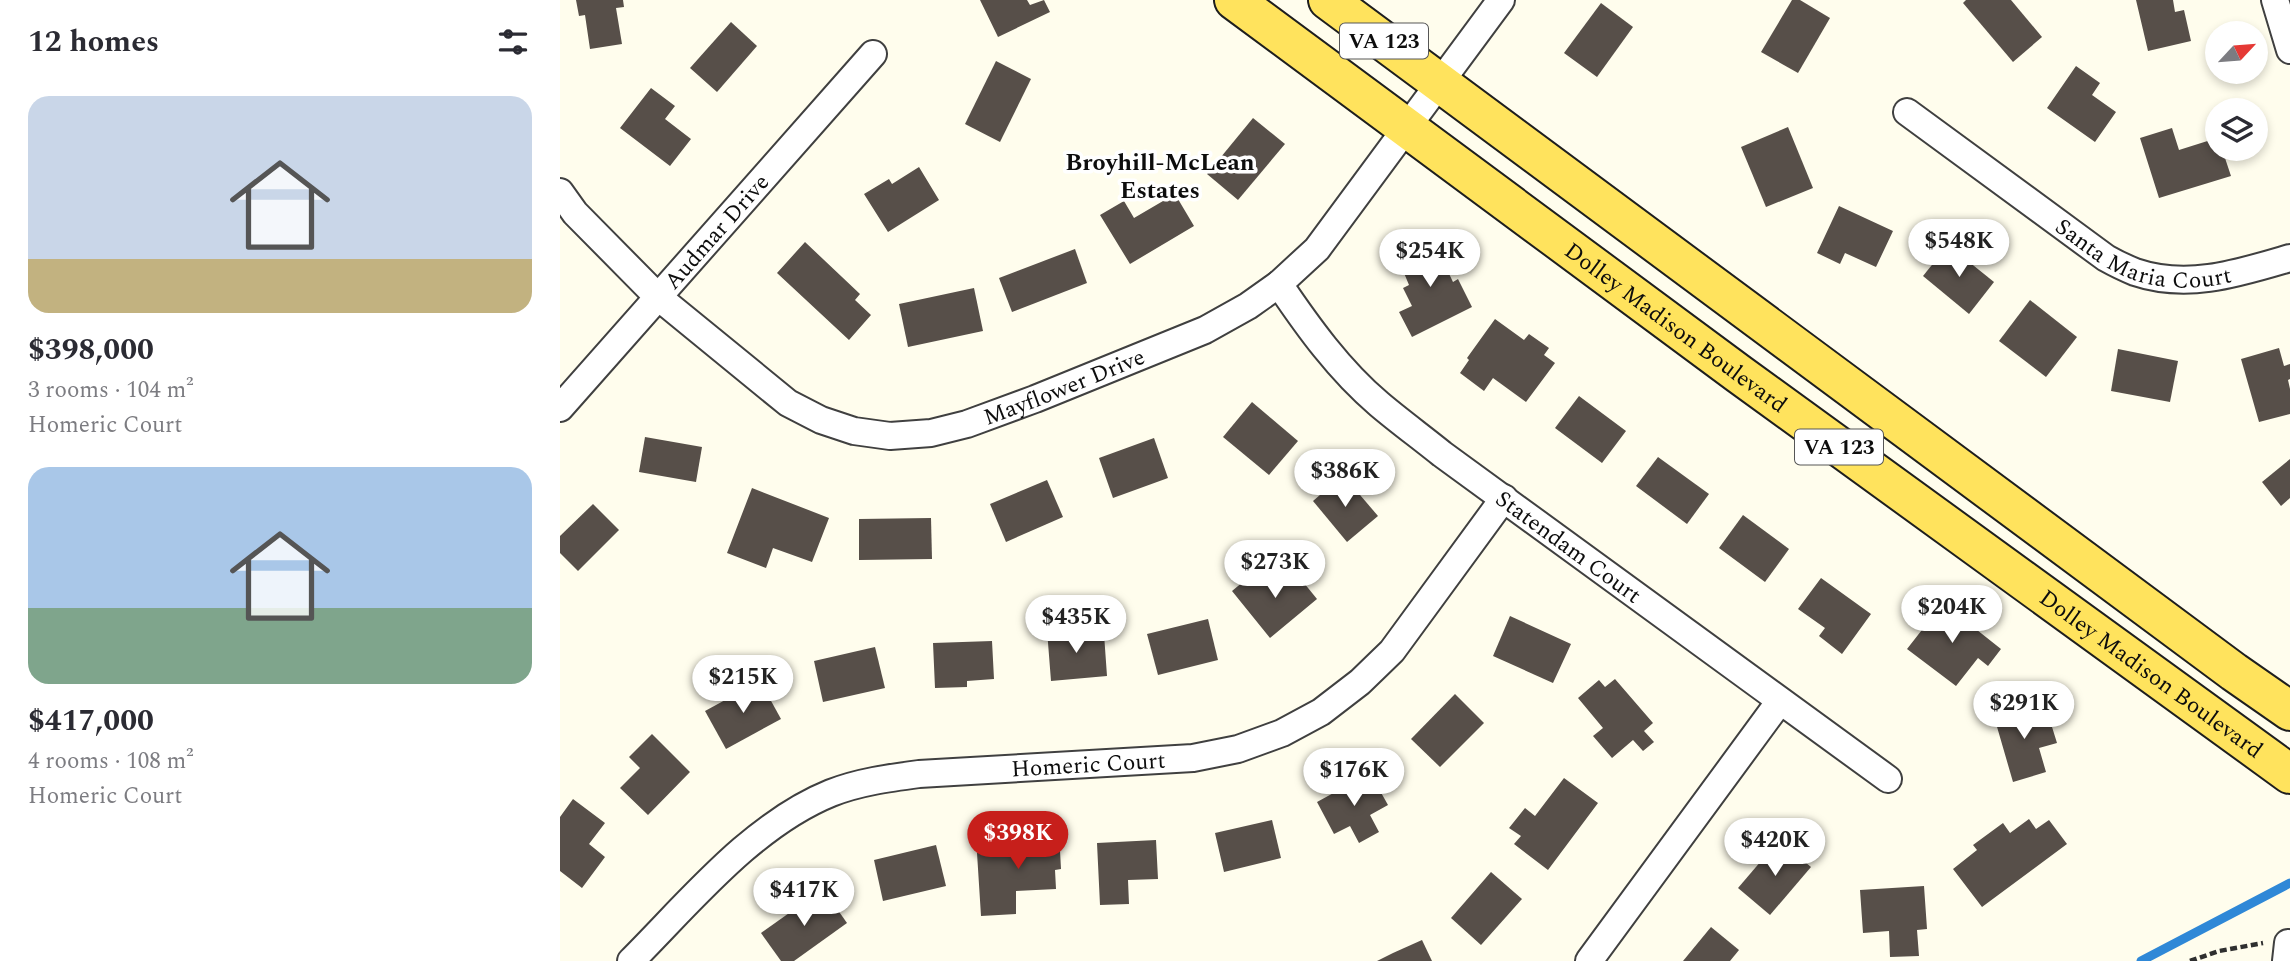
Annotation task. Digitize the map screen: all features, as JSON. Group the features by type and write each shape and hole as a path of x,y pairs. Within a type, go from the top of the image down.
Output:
{"main road":[{"name":"Dolley Madison Boulevard","path":"1234,0 1751,382 2290,774"},
{"name":"VA 123","path":"1328,0 2290,711"}],"street":[{"name":"Mayflower Drive","path":"560,192 575,213 657,296 788,403 821,421 854,431 890,436 930,433 967,424 1035,399 1205,330 1248,306 1279,284 1317,250 1501,0"},
{"path":"2276,0 2290,50"},
{"name":"Audmar Drive","path":"560,408 873,54"},
{"name":"Santa Maria Court","path":"1907,112 2106,258 2135,272 2166,280 2201,281 2290,258"},
{"name":"Statendam Court","path":"1279,284 1339,364 1377,402 1442,454 1888,779"},
{"name":"Homeric Court","path":"631,961 750,841 787,815 831,793 875,780 919,774 1193,758 1238,749 1292,728 1321,712 1351,690 1392,651 1504,498"},
{"path":"1588,961 1780,701"}],"path":[{"path":"2190,961 2219,951 2270,942 2287,952"}],"building":[{"path":"576,0 623,0 624,7 616,8 622,44 590,49 585,15 579,16"},
{"path":"980,0 1027,0 1030,5 1044,0 1050,12 998,37"},
{"path":"1792,0 1800,0 1830,18 1798,73 1761,52"},
{"path":"1966,0 2011,0 2042,37 2013,62 1963,3"},
{"path":"2136,0 2173,0 2175,12 2184,10 2191,41 2148,51"},
{"path":"1601,3 1633,27 1597,77 1564,53"},
{"path":"731,22 757,46 717,92 690,68"},
{"path":"996,61 1031,79 1000,142 965,124"},
{"path":"2076,66 2100,83 2092,95 2116,112 2095,142 2047,108"},
{"path":"651,88 675,106 665,119 691,139 670,166 620,128"},
{"path":"1253,118 1285,144 1238,200 1207,174"},
{"path":"1788,127 1813,188 1766,207 1741,147"},
{"path":"2172,128 2179,150 2205,142 2205,161 2226,161 2231,176 2159,198 2140,138"},
{"path":"919,167 939,200 888,232 864,194 889,179 892,184"},
{"path":"1175,194 1194,226 1130,264 1100,215 1124,201 1134,218"},
{"path":"1839,206 1893,231 1876,267 1845,253 1840,264 1817,253"},
{"path":"1432,238 1453,282 1458,279 1472,307 1412,337 1399,312 1412,306 1403,288 1409,285 1404,273 1407,272 1398,255"},
{"path":"805,242 860,294 855,300 871,315 849,340 777,273"},
{"path":"1948,245 1994,282 1969,314 1923,276"},
{"path":"1075,249 1087,283 1012,312 999,278"},
{"path":"974,288 983,331 908,347 899,304"},
{"path":"2030,300 2077,337 2046,377 1999,341"},
{"path":"1495,319 1524,340 1529,334 1549,348 1544,355 1555,363 1526,402 1493,378 1484,391 1460,373 1469,360 1467,358"},
{"path":"2279,348 2284,366 2290,364 2290,414 2259,422 2241,359"},
{"path":"2118,349 2178,361 2170,402 2111,391"},
{"path":"1579,396 1626,431 1602,463 1555,428"},
{"path":"1252,402 1298,441 1269,475 1223,437"},
{"path":"645,437 702,447 696,482 639,472"},
{"path":"1154,438 1168,478 1113,498 1099,458"},
{"path":"1658,457 1709,494 1687,524 1636,486"},
{"path":"2290,459 2290,498 2281,506 2262,482"},
{"path":"1343,475 1378,516 1347,542 1313,501"},
{"path":"1047,480 1063,517 1006,542 990,504"},
{"path":"752,488 829,518 812,562 773,548 766,568 727,553"},
{"path":"593,504 619,530 578,571 560,553 560,536"},
{"path":"1743,515 1789,549 1765,582 1719,548"},
{"path":"931,518 932,559 859,560 859,519"},
{"path":"1291,567 1317,599 1270,638 1232,591 1256,571 1268,585"},
{"path":"1821,578 1871,614 1842,654 1819,636 1825,628 1798,609"},
{"path":"1943,603 2001,649 1988,666 1978,658 1956,686 1907,649"},
{"path":"1510,616 1571,644 1553,683 1493,656"},
{"path":"1208,619 1218,660 1158,675 1147,634"},
{"path":"1073,628 1074,636 1104,634 1107,676 1051,681 1047,630"},
{"path":"992,641 994,679 967,681 967,687 935,688 933,643"},
{"path":"875,647 885,688 823,702 814,661"},
{"path":"1615,679 1653,723 1644,731 1654,742 1643,751 1633,740 1612,758 1593,736 1603,728 1578,698 1599,680 1605,687"},
{"path":"760,681 781,719 726,749 705,711"},
{"path":"1455,694 1484,723 1440,767 1411,739"},
{"path":"2025,704 2030,719 2048,714 2057,743 2039,748 2046,772 2013,782 1993,713"},
{"path":"652,734 690,772 648,815 620,788 640,768 629,757"},
{"path":"1370,773 1388,805 1370,815 1379,832 1359,843 1350,826 1334,834 1317,802"},
{"path":"1564,778 1598,803 1548,870 1514,844 1521,836 1509,828 1525,808 1535,816"},
{"path":"573,799 605,823 589,844 605,857 582,888 560,871 560,817"},
{"path":"2029,819 2036,829 2049,820 2067,844 1982,907 1953,869 1977,850 1973,845 2003,823 2010,833"},
{"path":"1272,820 1281,858 1224,872 1215,833"},
{"path":"1059,832 1061,869 1055,870 1056,889 1016,891 1016,914 981,916 977,853 1011,851 1010,835"},
{"path":"1156,840 1158,879 1128,880 1129,904 1100,905 1097,843"},
{"path":"1779,840 1811,867 1770,915 1738,888"},
{"path":"936,845 946,886 883,901 874,860"},
{"path":"1491,872 1522,899 1481,945 1451,918"},
{"path":"1924,886 1927,929 1917,930 1919,956 1890,957 1889,931 1863,933 1860,890"},
{"path":"823,889 847,923 794,961 781,961 761,933"},
{"path":"1711,927 1739,950 1730,961 1683,961"},
{"path":"1422,940 1432,961 1377,961 1393,953"}],"waterway":[{"path":"2141,961 2290,883"}],"district":[{"name":"Broyhill-McLean Estates","path":"1160,176"}]}
